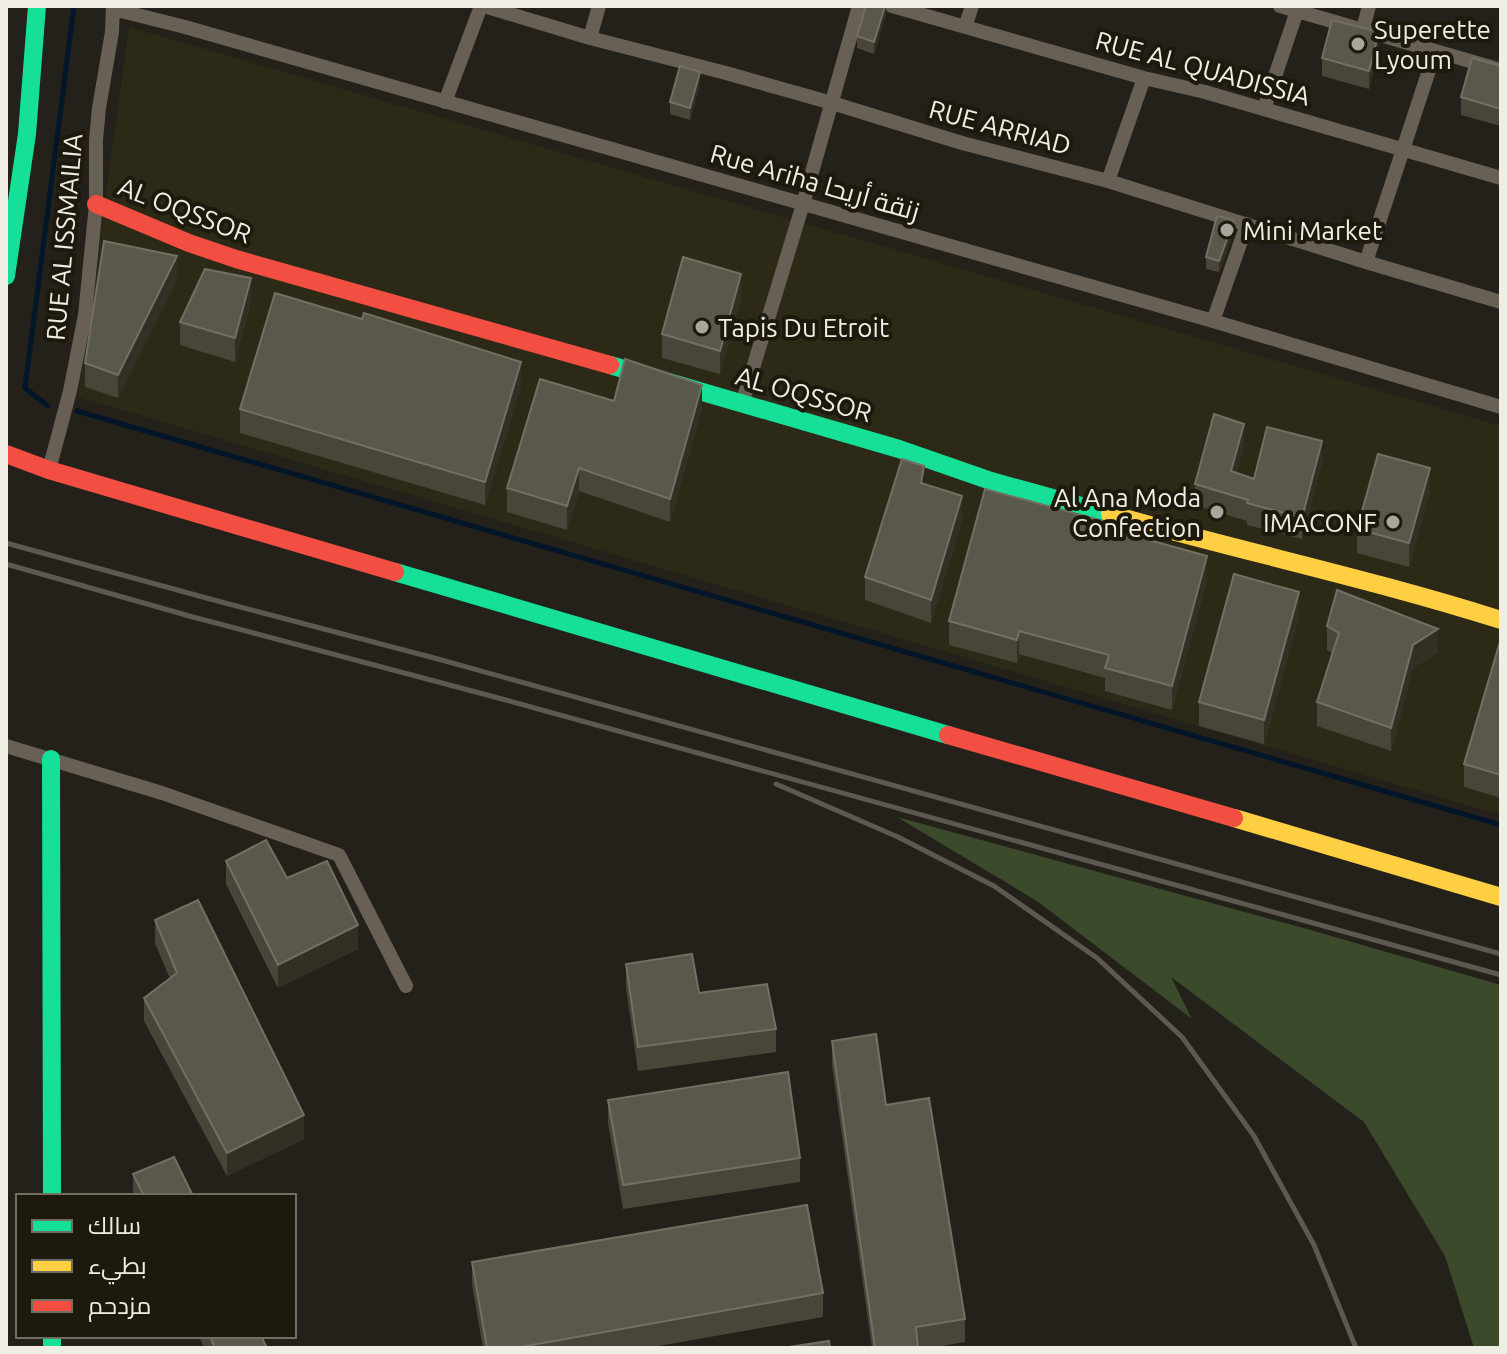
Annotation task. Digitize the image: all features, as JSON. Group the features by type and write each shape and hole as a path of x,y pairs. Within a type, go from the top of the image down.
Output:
{"street":[{"path":"6,276 27,134 37,6"},
{"path":"445,102 482,6"},
{"name":"RUE ARRIAD","path":"482,6 832,103 962,143 1108,181 1501,302"},
{"path":"590,38 599,6"},
{"path":"742,404 859,6"},
{"name":"RUE AL QUADISSIA","path":"892,6 1501,178"},
{"path":"965,27 972,6"},
{"path":"1280,6 1501,70"},
{"path":"1363,29 1369,6"},
{"name":"Rue Ariha زنقة أريحا","path":"113,7 1213,321 1501,407"},
{"name":"RUE AL ISSMAILIA","path":"49,470 78,353 90,276 96,204 96,140 113,7"},
{"path":"1264,109 1297,11"},
{"path":"1366,262 1435,52"},
{"path":"1108,181 1144,78"},
{"name":"AL OQSSOR","path":"96,204 236,259 685,386 899,449 991,481 1151,526 1343,574 1501,620"},
{"path":"1213,321 1247,224"},
{"path":"6,454 49,470 1501,897"},
{"path":"6,746 162,793 339,855 406,986"},
{"path":"51,759 52,1194"}],"shaded area":[{"path":"129,27 1501,426 1501,815 78,397"}],"green space":[{"path":"897,817 1501,985 1501,1348 1474,1348 1445,1256 1364,1122 1171,977 1192,1019 1037,901"}],"building":[{"path":"866,6 885,6 874,42 857,36"},
{"path":"1332,20 1379,32 1369,71 1322,58"},
{"path":"1472,58 1501,66 1501,109 1461,97"},
{"path":"680,66 700,72 690,108 670,102"},
{"path":"1217,216 1234,220 1219,261 1206,257"},
{"path":"104,241 177,256 118,375 85,363"},
{"name":"Tapis Du Etroit","path":"683,257 741,274 720,351 662,334"},
{"path":"205,269 251,278 235,338 180,322"},
{"path":"275,293 362,319 364,313 521,362 485,482 240,409"},
{"path":"625,359 702,385 670,499 579,468 567,506 507,488 540,379 614,401"},
{"path":"1214,414 1244,424 1231,471 1254,479 1267,427 1322,441 1302,518 1195,484"},
{"name":"IMACONF","path":"1378,454 1430,468 1409,543 1357,529"},
{"path":"902,459 924,466 921,483 962,496 931,600 865,577"},
{"path":"985,489 1122,526 1120,532 1207,556 1172,686 1105,668 1109,655 1019,631 1017,640 949,621"},
{"path":"1234,574 1299,592 1264,720 1199,702"},
{"path":"1337,590 1438,629 1413,645 1391,728 1317,702 1339,633 1327,626"},
{"path":"1501,646 1501,775 1464,764"},
{"path":"266,840 287,878 327,861 358,925 278,965 226,861"},
{"path":"198,900 304,1115 227,1153 144,998 177,973 155,920"},
{"path":"692,954 699,993 767,984 776,1029 638,1047 626,964"},
{"path":"876,1034 886,1105 929,1098 965,1319 916,1327 918,1348 875,1348 832,1041"},
{"path":"788,1072 800,1158 623,1185 608,1100"},
{"path":"174,1157 192,1194 143,1194 133,1174"},
{"path":"807,1205 823,1293 515,1348 487,1348 472,1262"},
{"path":"211,1338 262,1338 267,1348 215,1348"},
{"path":"829,1341 830,1348 782,1348"}],"waterway":[{"path":"48,406 25,388 74,6"},
{"path":"77,411 1501,825"}],"railway":[{"path":"6,543 438,659 1501,954"},
{"path":"6,564 1501,975"},
{"path":"776,784 898,837 994,886 1097,958 1182,1037 1254,1136 1314,1245 1356,1348"}],"traffic: fast":[{"path":"6,276 27,134 37,6"},
{"path":"610,365 1110,514"},
{"path":"395,572 948,735"},
{"path":"51,759 52,1194"},
{"path":"52,1338 52,1348"}],"traffic: slow":[{"path":"1110,514 1404,591 1501,620"},
{"path":"1234,818 1501,897"}],"traffic: jam":[{"path":"96,204 236,259 610,365"},
{"path":"6,454 49,470 395,572"},
{"path":"948,735 1234,818"}],"place":[{"name":"Superette Lyoum","path":"1358,44"},
{"name":"Mini Market","path":"1227,230"},
{"name":"Tapis Du Etroit","path":"702,327"},
{"name":"Al Ana Moda Confection","path":"1217,512"},
{"name":"IMACONF","path":"1393,522"}]}
